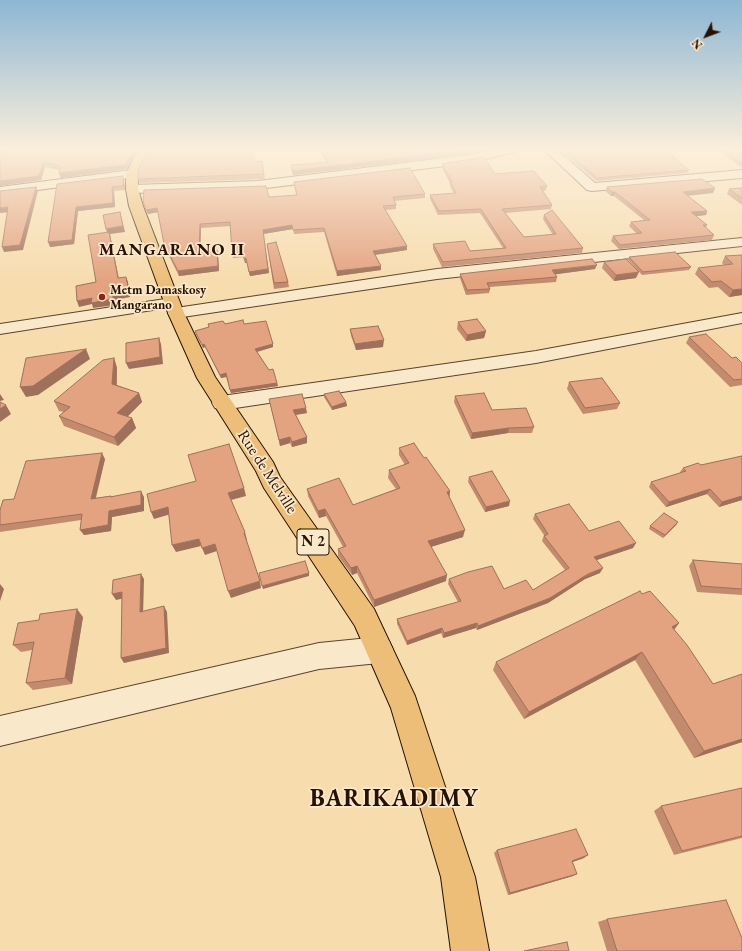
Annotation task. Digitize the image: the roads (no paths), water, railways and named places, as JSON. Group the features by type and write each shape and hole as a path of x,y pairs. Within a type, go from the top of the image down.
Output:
{"main road":[{"name":"Rue de Melville","path":"134,193 136,206 148,241 174,308 206,378 265,468 272,482 364,618 405,706 458,877 470,951"}],"street":[{"path":"0,329 437,274 742,242"},
{"path":"222,403 536,357 742,318"},
{"path":"0,731 319,656 380,650"}],"place":[{"name":"Metm Damaskosy Mangarano","path":"102,297"}],"district":[{"name":"MANGARANO II","path":"172,250"},
{"name":"BARIKADIMY","path":"394,799"}]}
